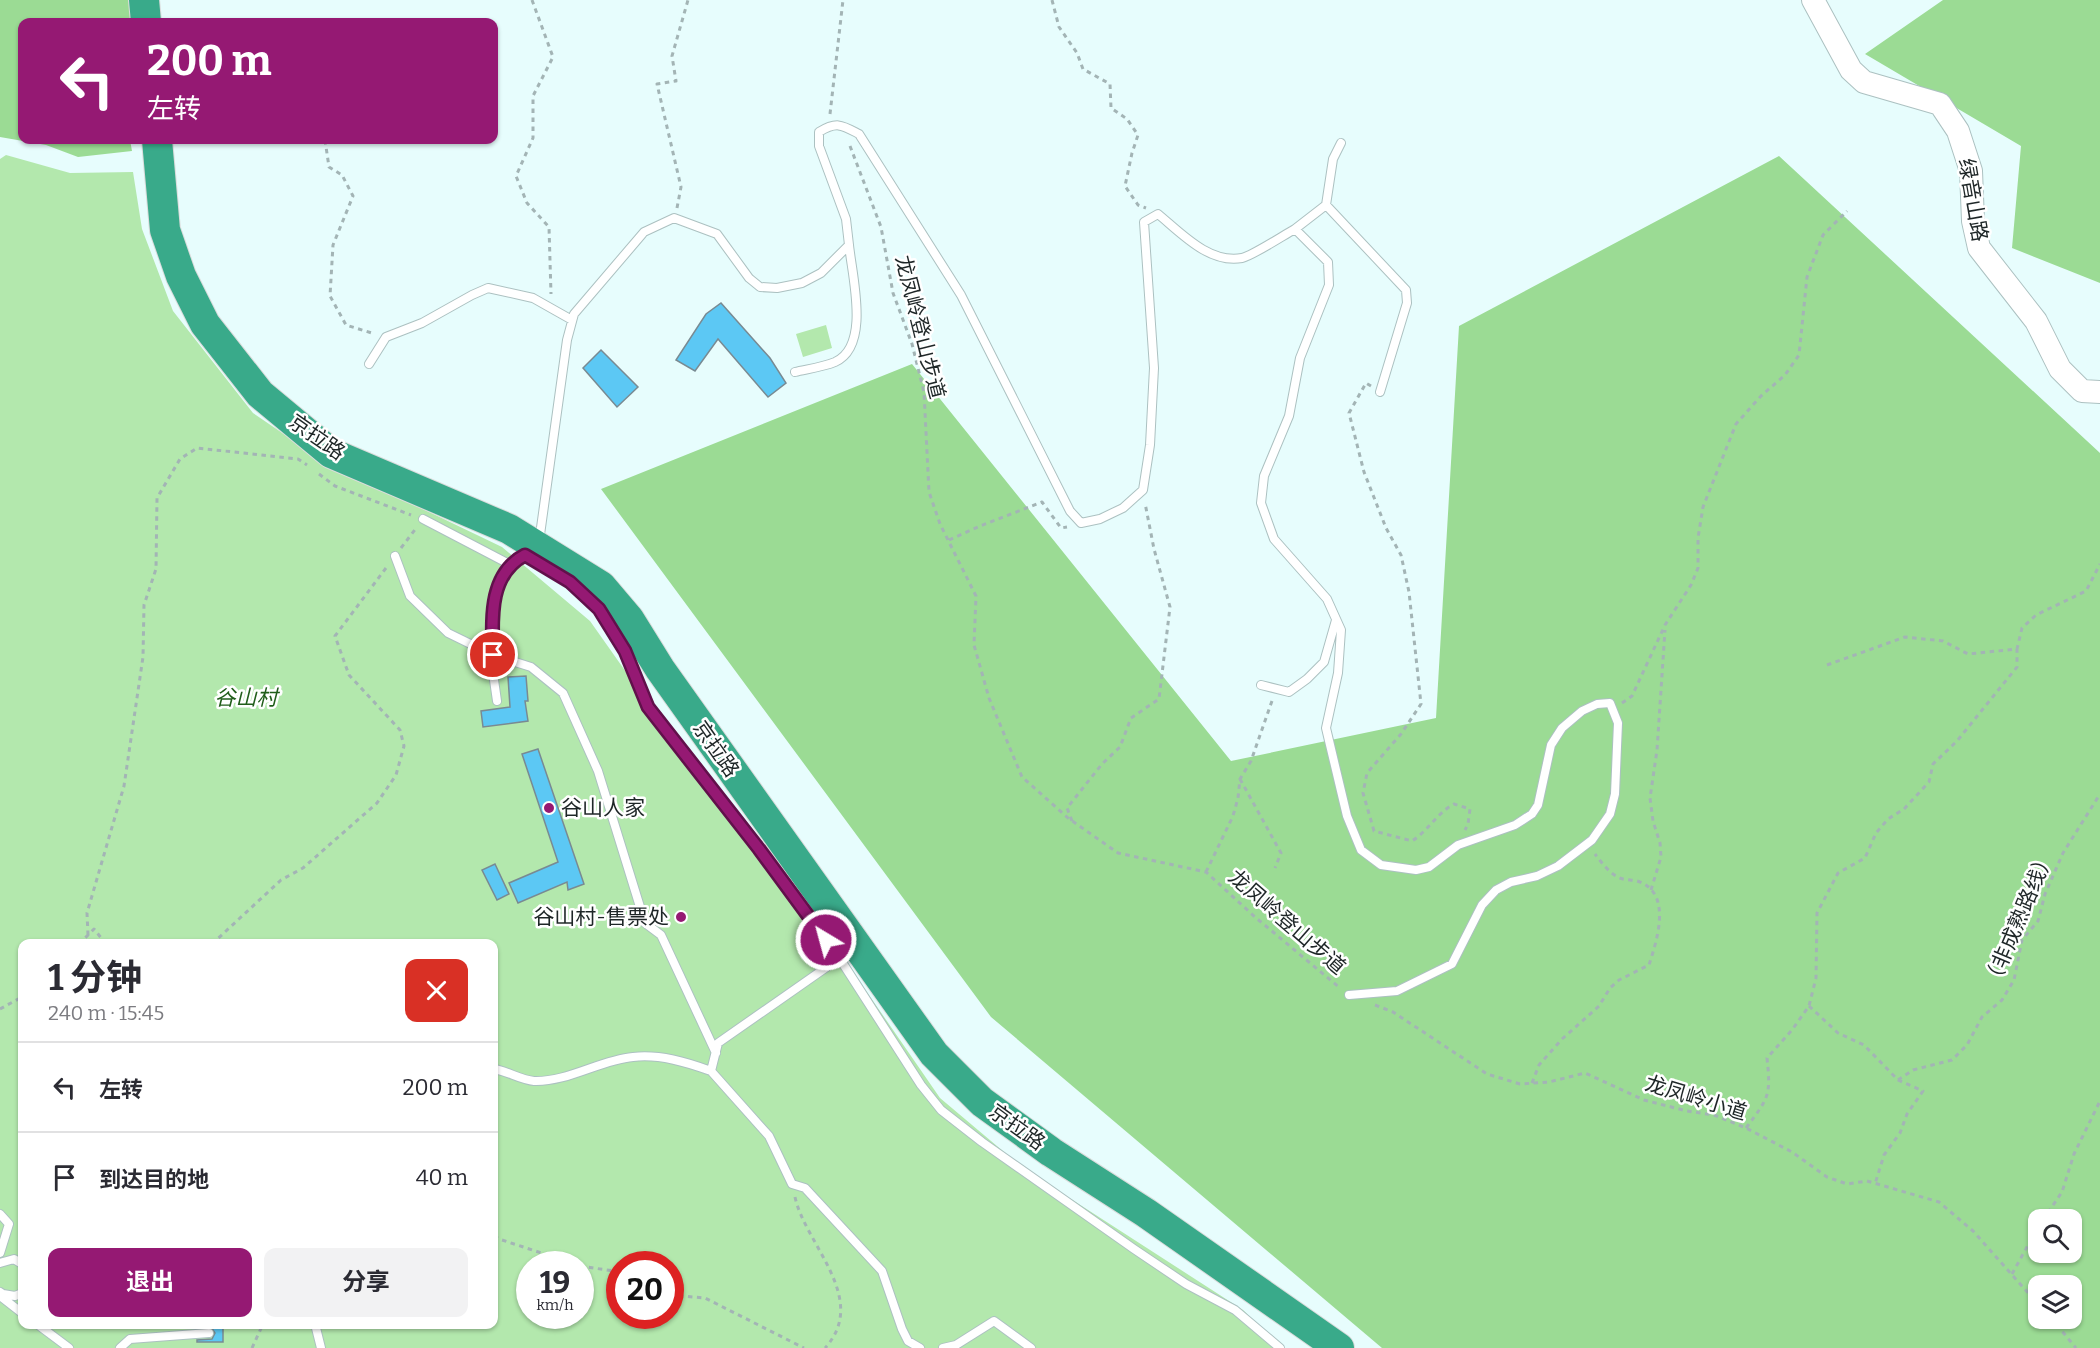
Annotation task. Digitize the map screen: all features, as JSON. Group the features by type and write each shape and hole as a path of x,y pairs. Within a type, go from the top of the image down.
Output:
{"highway":[{"path":"144,0 146,18"},
{"name":"京拉路","path":"157,144 165,230 181,276 205,324 260,394 331,453 510,529 532,554 601,586 629,618 660,669 848,953 934,1054 982,1102 1051,1152 1146,1213 1340,1348"}],"street":[{"name":"绿音山路","path":"1813,0 1851,70 1864,82 1940,105 1958,130 1971,171 1972,221 1979,248 2036,321 2060,369 2082,391 2100,392"},
{"path":"1296,1318 1314,1348"}],"lane":[{"path":"795,372 837,361 852,348 858,323 846,219 819,146 819,132 829,126 842,125 859,134 961,295 1070,511 1080,523 1100,519 1123,508 1143,490 1150,445 1154,368 1144,222 1158,214 1196,246 1222,258 1243,258 1296,229 1326,205 1333,159 1341,143"},
{"path":"1326,205 1406,290 1407,303 1380,392"},
{"path":"497,701 492,608 497,586 514,560 532,554 565,351 574,314 644,232 675,218 717,234 749,278 760,287 777,288 802,283 821,273 849,245"},
{"path":"1296,229 1328,262 1329,285 1300,358 1289,416 1264,476 1261,503 1274,539 1327,599 1341,630 1338,673 1326,728 1347,816 1361,850 1381,865 1416,870 1429,867 1458,845 1515,825 1532,814 1538,805 1551,745 1562,728 1582,711 1597,704 1610,703 1618,723 1615,794 1610,814 1592,840 1558,867 1537,876 1511,882 1496,890 1482,904 1452,964 1397,991 1349,995"},
{"path":"369,364 386,337 422,323 488,288 533,298 572,320"},
{"path":"423,519 511,565"},
{"path":"395,556 410,596 448,633 493,655 531,667 563,693 598,771 645,923 661,935 716,1053"},
{"path":"561,577 570,582 599,609 625,651 648,707 759,849 848,953 921,1085 941,1110 982,1142 1134,1249 1186,1284 1235,1310 1280,1348"},
{"path":"1261,685 1288,692 1307,679 1324,662 1336,620"},
{"path":"711,1071 718,1043 848,953"},
{"path":"498,1070 532,1081 558,1077 633,1057 677,1059 711,1071 769,1136 792,1184 805,1188 882,1271 902,1329 908,1341 920,1348"},
{"path":"0,1214 9,1224 0,1252"},
{"path":"0,1263 14,1259 18,1262"},
{"path":"0,1294 18,1295"},
{"path":"0,1294 18,1310"},
{"path":"943,1348 956,1344 994,1320 1031,1348"},
{"path":"44,1329 69,1348"},
{"path":"316,1329 321,1348"},
{"path":"120,1348 130,1339 209,1333"}],"path":[{"path":"532,0 553,57 533,96 532,138 516,176 527,203 549,227 551,308"},
{"path":"675,218 681,187 657,84 676,81 672,56 688,0"},
{"path":"829,126 831,91 843,0"},
{"path":"1052,0 1059,27 1077,53 1083,69 1110,84 1111,108 1127,119 1138,135 1125,186 1138,205 1158,214"},
{"name":"龙凤岭登山步道","path":"842,125 881,227 893,293 912,344 924,392 929,492 940,524 976,596 974,645 989,698 1022,777 1072,821 1118,853 1206,872 1255,917 1349,995"},
{"path":"326,144 329,167 342,175 353,196 333,245 330,296 346,325 386,337"},
{"path":"1612,710 1632,696 1665,625 1691,585 1698,568 1698,538 1702,507 1736,424 1761,396 1785,375 1799,355 1808,277 1823,235 1847,211"},
{"path":"1380,392 1366,383 1349,413 1364,472 1386,528 1401,555 1409,592 1421,704 1401,734 1367,773 1363,793 1374,831 1412,841 1422,834 1445,809 1454,804 1470,809 1468,824 1458,845"},
{"path":"88,935 87,913 124,786 143,657 144,605 156,569 157,498 180,459 197,448 298,459 307,466"},
{"path":"217,939 280,880 303,868 377,803 396,775 404,746 400,730 349,675 335,636 423,519 335,486 316,472"},
{"path":"1072,821 1067,808 1102,764 1120,747 1131,718 1159,699 1170,607 1154,549 1143,490"},
{"path":"949,540 1042,502 1061,528 1080,523"},
{"path":"1746,1128 1763,1105 1770,1089 1767,1058 1792,1030 1809,1006 1816,978 1817,913 1838,873 1864,858 1876,833 1929,782 1933,764 1957,741 2017,667 2017,649 2022,628 2036,615 2086,591 2100,564"},
{"path":"1651,890 1661,857 1650,798 1657,750 1665,625"},
{"path":"1827,665 1905,637 1943,641 1968,654 2017,649"},
{"name":"龙凤岭登山步道","path":"1206,872 1233,816 1240,779 1251,761 1276,689"},
{"name":"龙凤岭登山步道","path":"1240,779 1281,853 1275,868"},
{"name":"（非成熟路线）","path":"1898,1080 1913,1070 1952,1060 1967,1045 1982,1017 2002,1000 2014,980 2022,940 2038,921 2045,894 2063,853 2100,794"},
{"path":"1532,1083 1539,1065 1562,1039 1599,1006 1610,988 1619,980 1649,965 1658,937 1660,910 1651,890 1638,881 1620,879 1605,867 1595,854 1592,840"},
{"path":"84,939 94,929 102,939"},
{"name":"龙凤岭小道","path":"1349,995 1393,1012 1487,1074 1520,1084 1549,1083 1585,1073 1644,1100 1714,1115 1746,1128 1792,1152 1827,1177 1847,1184 1868,1181 1939,1202 1973,1231 2028,1292"},
{"path":"0,1009 18,999"},
{"path":"1809,1006 1838,1033 1864,1045 1898,1080 1923,1091 1907,1114 1900,1133 1884,1155 1875,1184"},
{"path":"2050,1209 2062,1192 2074,1154 2100,1101"},
{"path":"792,1184 796,1202 838,1287 840,1305 838,1323 825,1348"},
{"path":"498,1238 535,1251"},
{"path":"2012,1274 2028,1245"},
{"path":"684,1296 705,1298 804,1348"},
{"path":"252,1348 261,1329"},
{"path":"2060,1329 2076,1348"}],"green space":[{"path":"0,0 129,0 131,18 18,18 18,140 0,137"},
{"path":"1943,0 2100,0 2100,283 2012,248 2021,146 1865,54"},
{"path":"40,144 131,144 132,151 78,157"},
{"name":"谷山村","path":"6,155 70,173 133,172 142,229 173,311 253,413 325,462 502,547 590,621 650,706 806,904 940,1098 1023,1168 1243,1310 1280,1348 0,1348 0,159"},
{"path":"1779,156 2100,453 2100,1348 1382,1348 991,1017 601,489 912,364 1231,761 1436,718 1459,326"},
{"path":"826,325 832,348 803,357 796,334"}],"building":[{"path":"721,303 770,358 786,383 768,397 718,339 695,371 676,360 706,314"},
{"path":"601,350 638,387 617,407 583,368"},
{"path":"526,676 528,701 525,701 528,721 483,727 481,711 510,707 508,677"},
{"name":"谷山人家","path":"538,749 584,884 568,890 567,882 518,903 509,883 558,862 522,754"},
{"path":"495,864 509,894 497,900 482,870"},
{"path":"212,1329 223,1329 223,1342 197,1342 197,1340 212,1339 215,1333"}],"place":[{"name":"谷山人家","path":"549,808"},
{"name":"谷山村-售票处","path":"681,917"}],"route":[{"path":"493,655 492,608 497,586 514,560 525,555 570,582 599,609 625,651 648,707 759,849 826,940"}]}
